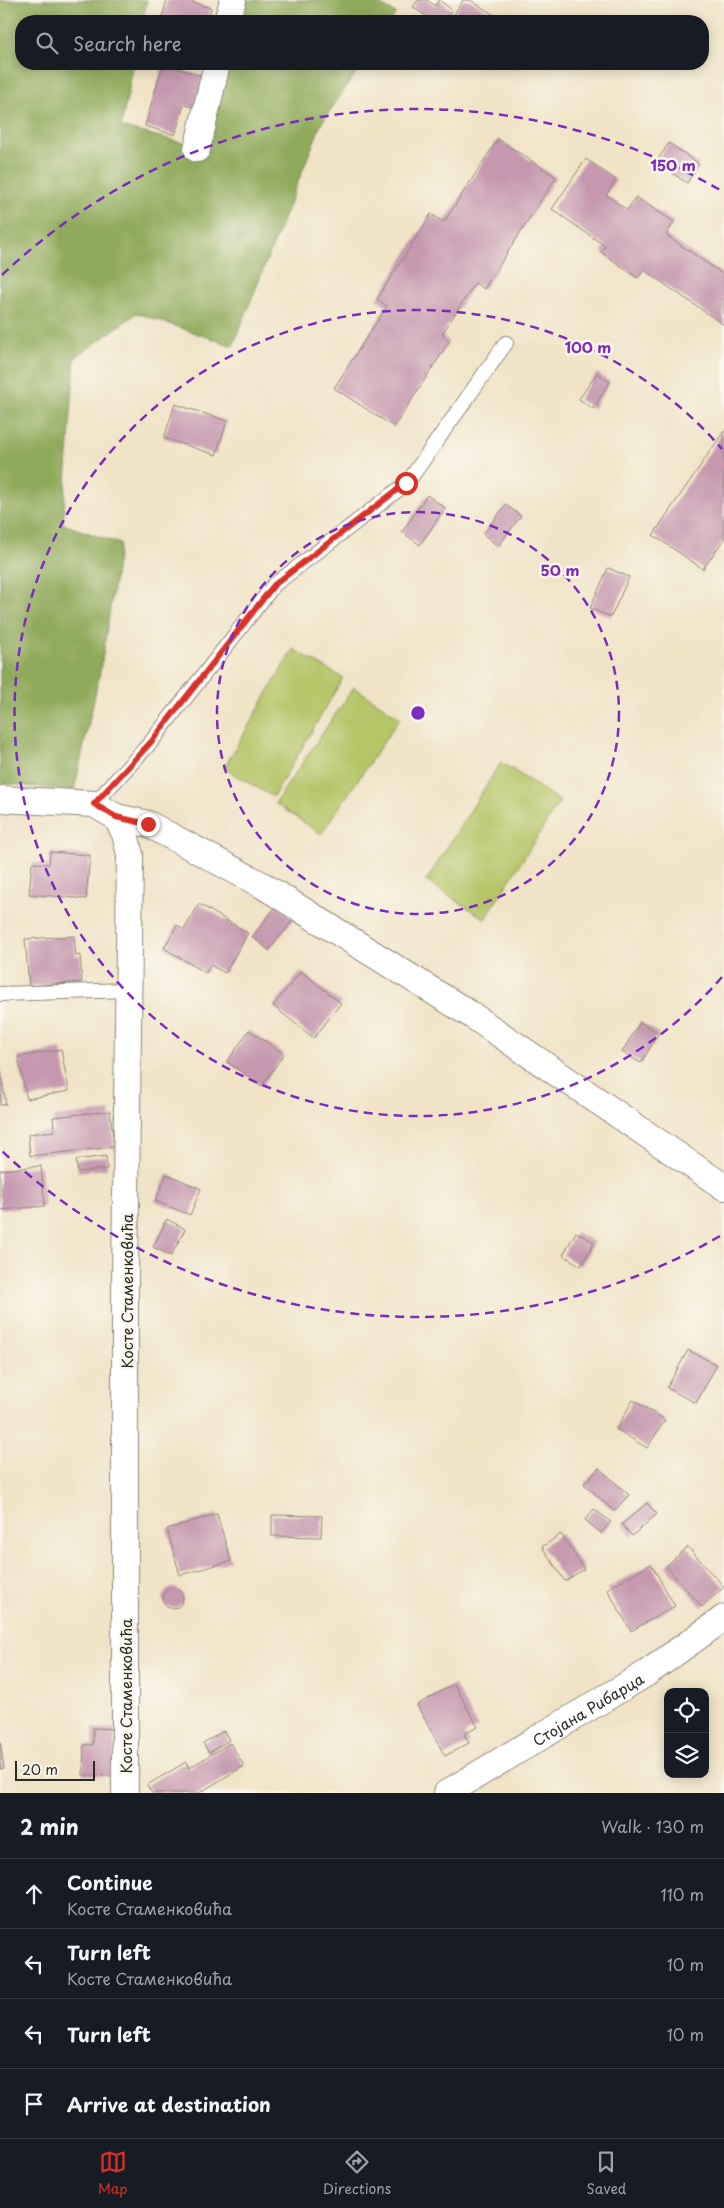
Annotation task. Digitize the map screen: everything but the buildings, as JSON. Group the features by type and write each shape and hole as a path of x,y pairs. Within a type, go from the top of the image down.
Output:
{"street":[{"path":"229,15 233,0"},
{"path":"198,149 216,70"},
{"path":"0,799 94,804 116,817 148,824 262,885 473,1016 724,1187"},
{"name":"Косте Стаменковића","path":"116,817 125,834 130,855 125,1272 125,1793"},
{"name":"Стојана Рибарца","path":"447,1793 647,1673 724,1618"}],"lane":[{"path":"94,804 151,742 274,585 406,483 506,343"},
{"path":"0,994 128,990"}],"green space":[{"path":"0,0 147,0 144,15 15,15 15,70 133,70 121,127 188,144 217,70 358,70 321,124 233,346 137,313 75,358 63,524 120,544 101,667 74,791 0,783"},
{"path":"243,0 371,0 396,13 395,15 237,15"},
{"path":"293,649 343,678 273,797 224,768"},
{"path":"354,687 400,718 321,834 275,803"},
{"path":"501,762 560,801 485,919 426,881"}],"route":[{"path":"148,824 116,817 94,804 151,742 274,585 406,483"}]}
